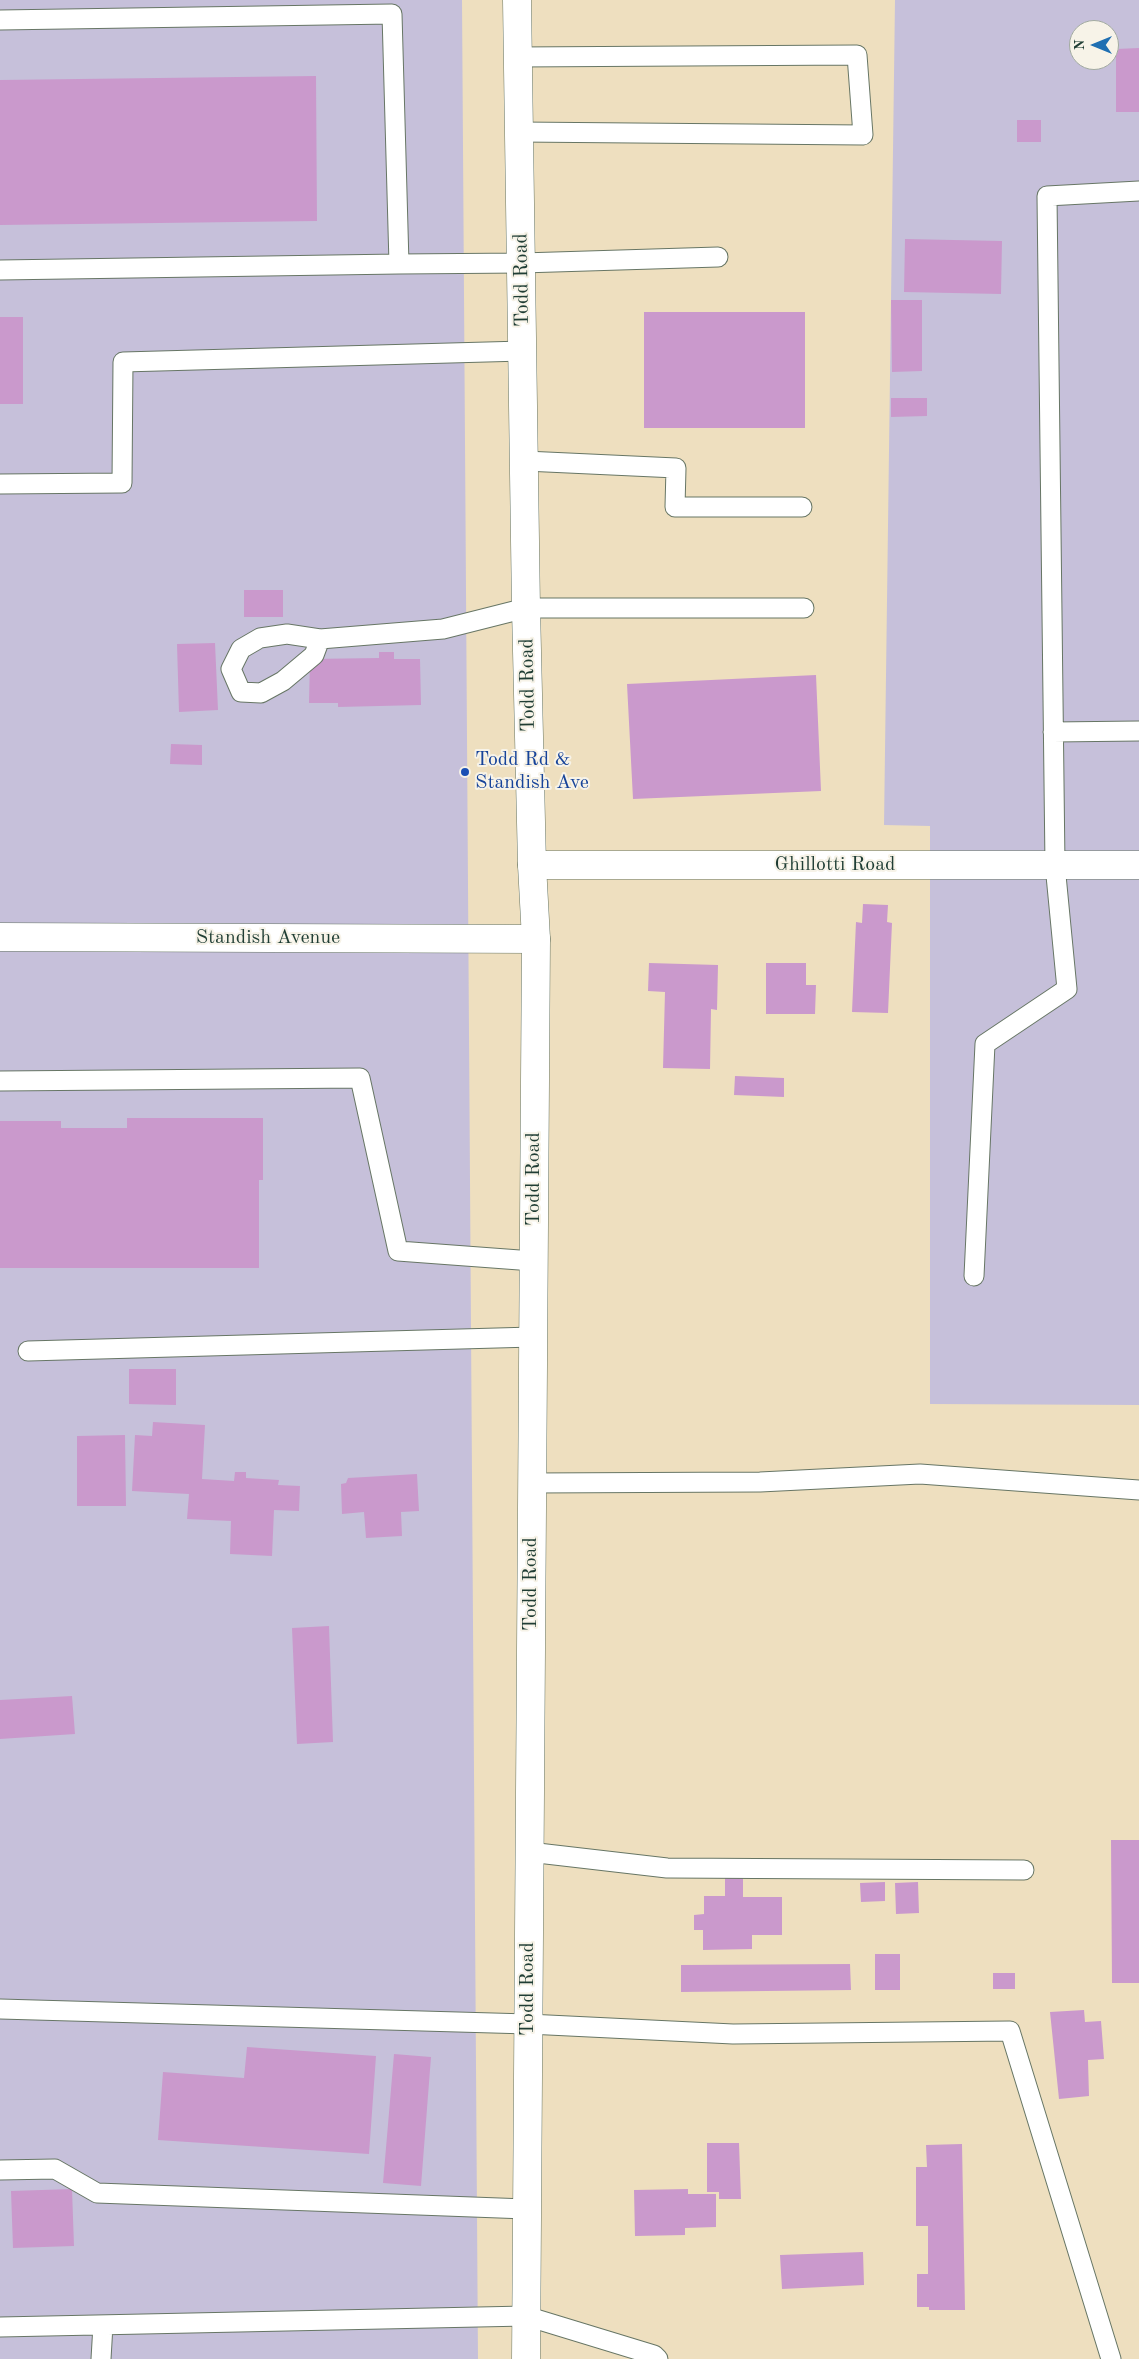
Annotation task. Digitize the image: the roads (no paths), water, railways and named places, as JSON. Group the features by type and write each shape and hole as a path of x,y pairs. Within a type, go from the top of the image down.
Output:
{"main road":[{"name":"Todd Road","path":"517,0 526,608 532,865 536,939 526,2359"},
{"name":"Ghillotti Road","path":"532,865 1139,865"},
{"name":"Standish Avenue","path":"0,938 536,939"}],"lane":[{"path":"0,20 392,14 399,264"},
{"path":"518,57 858,55 863,134 519,132"},
{"path":"974,1276 985,1044 1067,989 1054,865 1047,196 1139,191"},
{"path":"0,270 522,264 718,257"},
{"path":"0,484 122,482 123,362 523,351"},
{"path":"525,462 676,468 675,507 802,507"},
{"path":"320,640 443,629 526,608 804,608"},
{"path":"1053,732 1139,731"},
{"path":"0,1081 360,1078 398,1251 534,1261"},
{"path":"28,1351 533,1337"},
{"path":"532,1482 760,1482 920,1474 1139,1490"},
{"path":"529,1852 667,1868 1024,1870"},
{"path":"0,2009 528,2024 733,2034 1010,2031 1111,2359"},
{"path":"0,2170 55,2169 97,2193 526,2209"},
{"path":"0,2327 526,2316 654,2355 658,2359"},
{"path":"101,2359 103,2325"}],"place":[{"name":"Todd Rd & Standish Ave","path":"465,772"}]}
